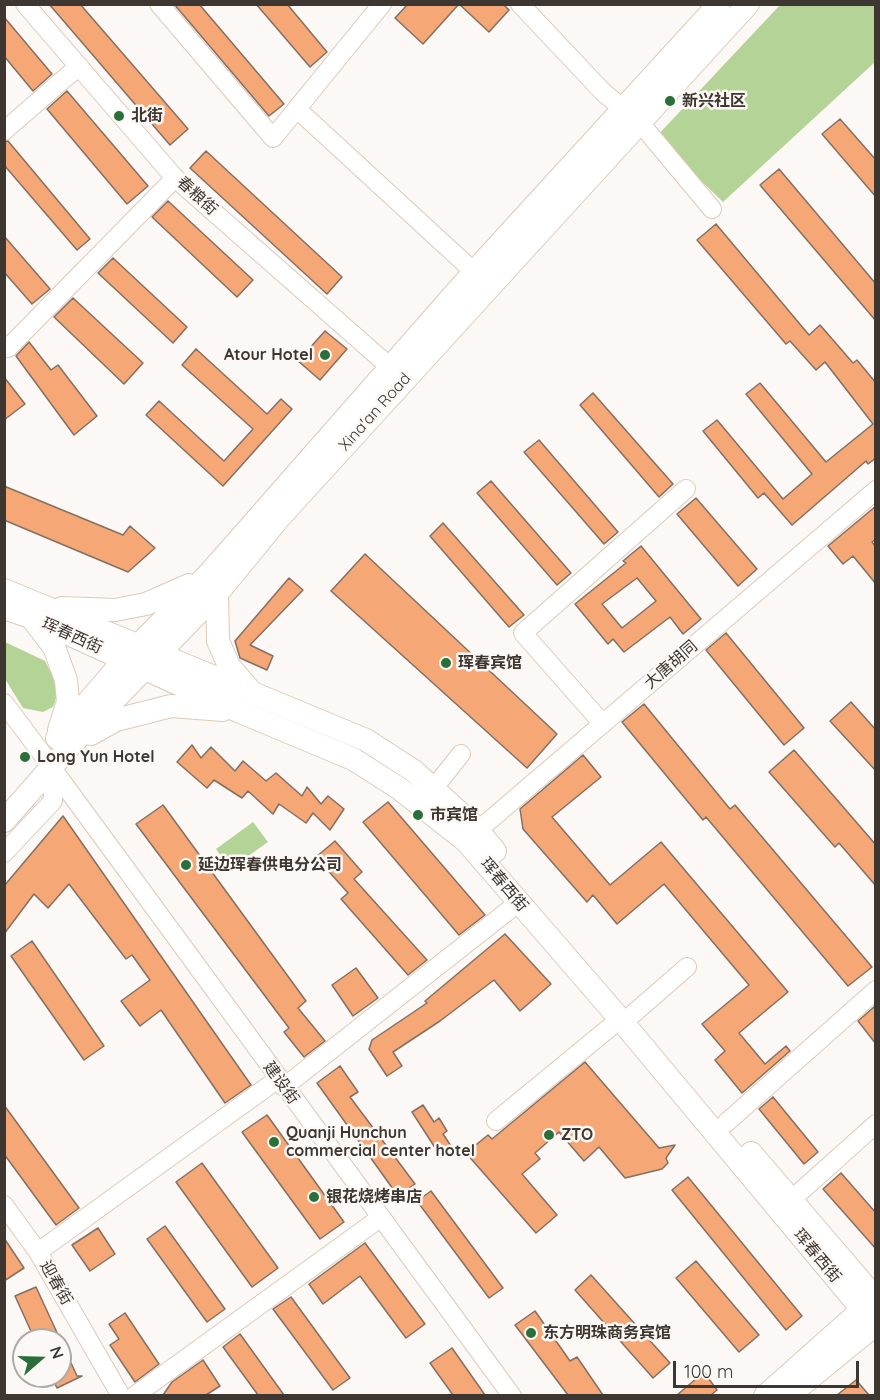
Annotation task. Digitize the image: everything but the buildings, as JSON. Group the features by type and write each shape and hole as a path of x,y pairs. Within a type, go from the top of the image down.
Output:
{"main road":[{"name":"Xina'an Road","path":"272,513 482,279 622,109 719,4"},
{"name":"Xina'an Road","path":"4,821 55,752 141,656 212,584 390,367 641,124 748,4"},
{"path":"55,752 68,702 66,680 54,647 35,612 115,610 212,584 218,641 229,666 250,692"},
{"name":"珲春西街","path":"4,590 35,612 141,656 250,692 366,740 414,771 434,789 627,1016 873,1312"},
{"name":"珲春西街","path":"4,608 35,612"},
{"name":"珲春西街","path":"141,656 238,711 353,759 472,836 518,903 726,1123 791,1200 873,1312"},
{"path":"55,752 116,720 171,706 238,711"},
{"name":"Xina'an Road","path":"4,797 55,752"},
{"path":"765,1395 873,1312"},
{"path":"788,1395 873,1312"}],"street":[{"name":"春粮街","path":"25,4 175,178 390,367"},
{"path":"159,4 273,138 382,4"},
{"path":"520,4 603,92 641,124 712,209"},
{"path":"4,131 79,66"},
{"path":"297,109 482,279"},
{"path":"8,348 175,178"},
{"path":"603,724 523,633 686,489"},
{"name":"大唐胡同","path":"472,836 876,490"},
{"name":"建设街","path":"4,704 55,752 281,1083 512,1395"},
{"path":"4,853 53,801 55,752"},
{"path":"434,789 461,754"},
{"path":"38,1252 281,1083 518,903"},
{"path":"496,1121 687,967"},
{"path":"726,1123 876,990"},
{"path":"791,1200 876,1124"},
{"name":"迎春街","path":"4,1205 38,1252 121,1395"},
{"path":"134,1395 380,1218"}],"green space":[{"path":"780,5 875,5 875,62 723,202 656,137"},
{"path":"5,642 45,661 59,689 53,707 43,712 23,708 5,679"},
{"path":"253,822 268,842 230,869 216,849"}],"place":[{"name":"新兴社区","path":"670,101"},
{"name":"北街","path":"119,116"},
{"name":"Atour Hotel","path":"325,355"},
{"name":"珲春宾馆","path":"446,663"},
{"name":"Long Yun Hotel","path":"25,757"},
{"name":"市宾馆","path":"418,815"},
{"name":"延边珲春供电分公司","path":"186,865"},
{"name":"ZTO","path":"549,1135"},
{"name":"Quanji Hunchun commercial center hotel","path":"274,1142"},
{"name":"银花烧烤串店","path":"314,1197"},
{"name":"东方明珠商务宾馆","path":"531,1333"}]}
